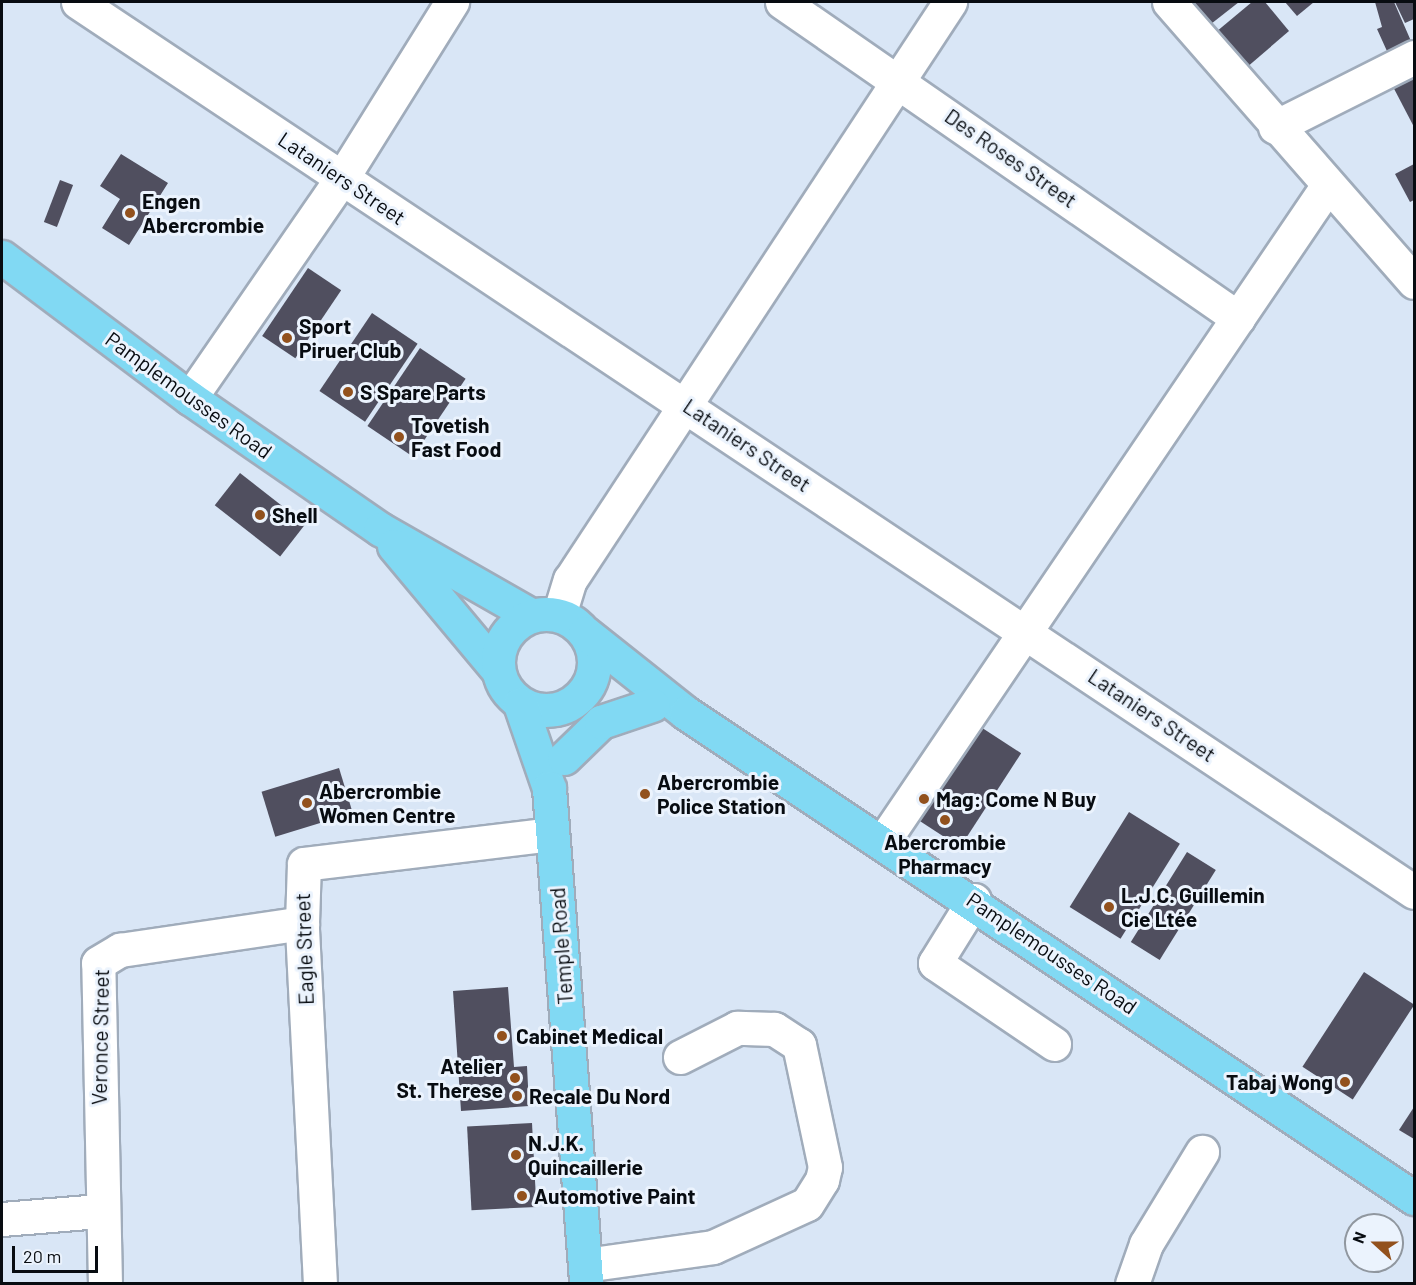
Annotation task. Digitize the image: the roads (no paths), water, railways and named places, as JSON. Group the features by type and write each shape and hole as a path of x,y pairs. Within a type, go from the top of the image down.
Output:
{"main road":[{"name":"Pamplemousses Road","path":"2,257 190,398 380,529 559,621 686,713 884,840 1414,1198"},
{"name":"Pamplemousses Road","path":"380,529 497,669"},
{"path":"579,696 594,656 559,621 509,630 497,669 505,689 520,704 548,711 579,696 652,705 686,713"},
{"name":"Temple Road","path":"549,788 564,758 579,696"},
{"name":"Temple Road","path":"520,704 549,788 585,1274"},
{"path":"564,758 601,722 652,705"}],"street":[{"name":"Lataniers Street","path":"78,2 1028,631 1414,892"},
{"path":"190,398 342,178 452,2"},
{"name":"Des Roses Street","path":"782,2 899,79 1238,318"},
{"path":"559,621 570,580 684,403 950,2"},
{"path":"1169,2 1275,127 1414,282"},
{"path":"1275,127 1414,57"},
{"path":"884,840 1028,631 1328,184"},
{"name":"Eagle Street","path":"321,1284 302,923 302,869 311,860 551,834"},
{"path":"974,900 936,963 1054,1044"},
{"name":"Veronce Street","path":"105,1284 100,1211 98,963 120,950 302,923"},
{"path":"585,1274 713,1247 807,1204 822,1180 825,1167 799,1045 774,1029 737,1028 680,1057"},
{"path":"1132,1284 1146,1244 1202,1152"},
{"path":"2,1219 100,1211"}],"place":[{"name":"Engen Abercrombie","path":"130,213"},
{"name":"Sport Piruer Club","path":"287,338"},
{"name":"S Spare Parts","path":"348,392"},
{"name":"Tovetish Fast Food","path":"399,437"},
{"name":"Shell","path":"260,515"},
{"name":"Abercrombie Police Station","path":"645,794"},
{"name":"Mag: Come N Buy","path":"924,799"},
{"name":"Abercrombie Women Centre","path":"307,803"},
{"name":"Abercrombie Pharmacy","path":"945,820"},
{"name":"L.J.C. Guillemin Cie Ltée","path":"1109,907"},
{"name":"Cabinet Medical","path":"502,1036"},
{"name":"Atelier St. Therese","path":"515,1078"},
{"name":"Tabaj Wong","path":"1345,1082"},
{"name":"Recale Du Nord","path":"517,1096"},
{"name":"N.J.K. Quincaillerie","path":"516,1155"},
{"name":"Automotive Paint","path":"522,1196"}]}
